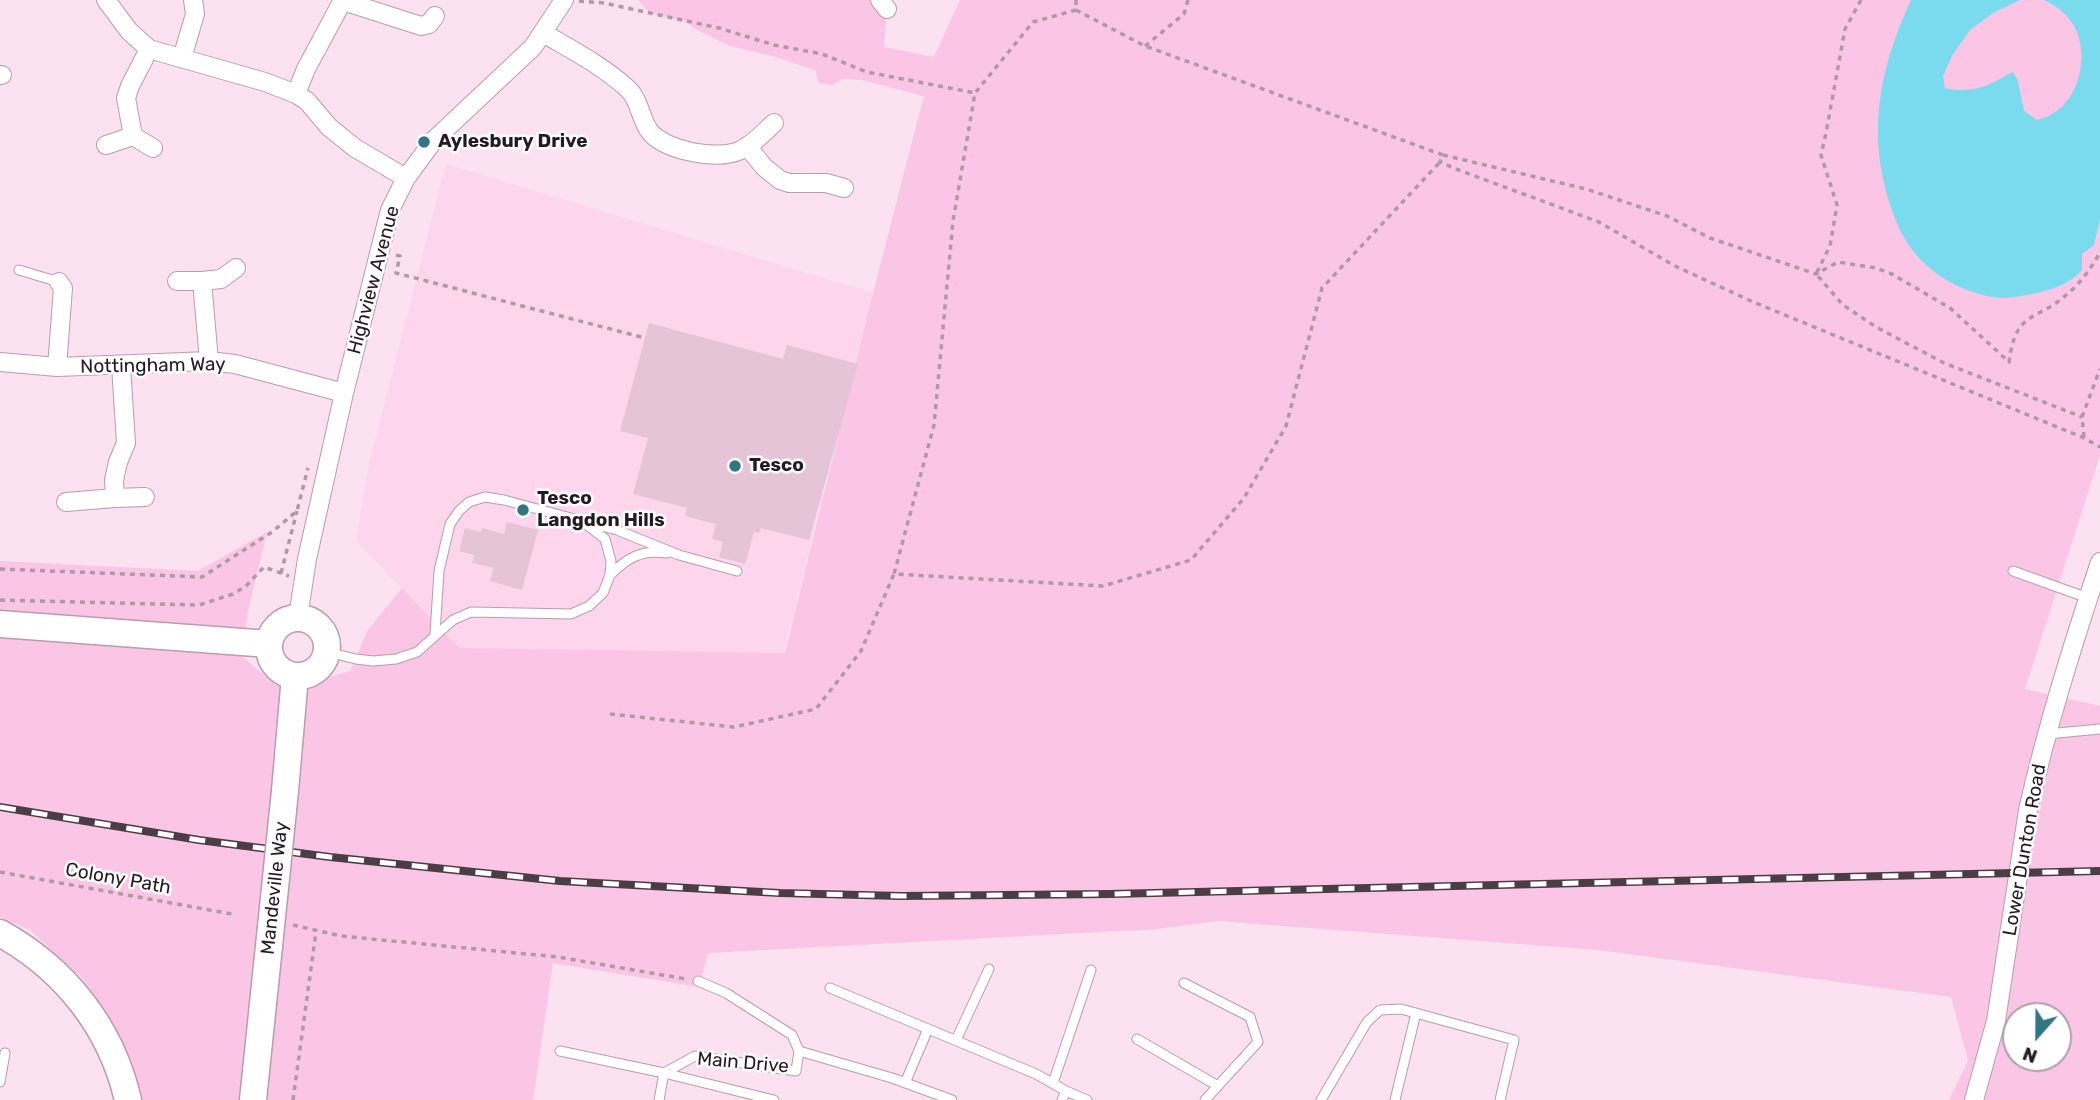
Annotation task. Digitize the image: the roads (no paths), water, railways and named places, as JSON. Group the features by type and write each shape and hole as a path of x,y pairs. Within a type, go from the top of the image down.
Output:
{"main road":[{"path":"298,617 309,619 321,628 325,635 327,652 322,665 316,670 295,676 279,669 271,658 269,644 280,624 298,617"},
{"path":"0,624 269,644"},
{"name":"Mandeville Way","path":"253,1100 295,676"},
{"path":"0,933 24,946 41,960 66,982 86,1005 106,1039 128,1100"}],"street":[{"path":"106,0 129,31 149,49 265,82 296,94 307,101 329,127 355,148 406,178"},
{"path":"182,58 195,15 193,0"},
{"name":"Highview Avenue","path":"298,617 307,559 385,225 406,178 434,140 520,61 543,33 564,0"},
{"path":"296,94 306,69 343,1 421,26 429,24 435,16"},
{"path":"543,33 595,64 631,92 648,129 658,140 683,150 725,154 738,152 774,123"},
{"path":"149,49 126,97 133,136 153,148"},
{"path":"106,145 133,136"},
{"path":"747,146 779,180 789,183 826,183 844,188"},
{"path":"177,281 221,279 236,268"},
{"path":"202,281 209,361"},
{"path":"57,367 63,288 59,282"},
{"name":"Nottingham Way","path":"0,362 57,367 209,361 246,366 344,393"},
{"path":"115,498 114,481 126,443 121,366"},
{"path":"66,502 145,497"},
{"name":"Lower Dunton Road","path":"1973,1100 1996,1021 2028,810 2047,734 2100,562"}],"lane":[{"path":"19,270 59,282"},
{"path":"435,634 439,571 450,524 469,502 485,497 617,530 679,555 737,571"},
{"path":"327,652 373,661 396,659 417,652 453,620 471,612 571,614 589,606 603,593 610,575 611,561 605,539 582,521"},
{"path":"610,575 635,555 655,552 679,555"},
{"path":"2013,571 2088,598"},
{"path":"2047,734 2100,729"},
{"path":"956,1041 989,969"},
{"path":"1053,1083 1091,970"},
{"path":"698,981 726,993 792,1035 799,1051"},
{"path":"1184,983 1250,1017 1258,1042 1205,1100"},
{"path":"830,988 1036,1074 1087,1100"},
{"path":"1321,1100 1367,1022 1380,1010 1401,1009 1514,1040 1500,1100"},
{"path":"1395,1100 1416,1013"},
{"path":"905,1083 928,1029"},
{"path":"1137,1039 1218,1086"},
{"path":"561,1051 774,1100"},
{"name":"Main Drive","path":"664,1073 695,1056 796,1071 799,1051 952,1100"},
{"path":"0,1082 5,1053"},
{"path":"659,1100 664,1073"},
{"path":"1062,1100 1066,1090"}],"water":[{"path":"1911,0 2020,0 1993,13 1970,30 1953,54 1943,76 1945,88 1963,90 1987,85 2013,72 2018,81 2024,111 2037,120 2052,114 2070,96 2080,71 2081,57 2080,43 2070,20 2058,8 2044,0 2100,0 2100,219 2094,245 2082,254 2082,270 2060,286 2006,298 1971,292 1935,272 1915,254 1901,232 1890,206 1881,166 1878,117 1892,47"}],"railway":[{"path":"0,807 199,840 330,857 560,881 780,893 901,896 1110,894 2100,871"}],"place":[{"name":"Aylesbury Drive","path":"424,142"},
{"name":"Tesco","path":"735,466"},
{"name":"Tesco Langdon Hills","path":"523,510"}]}
